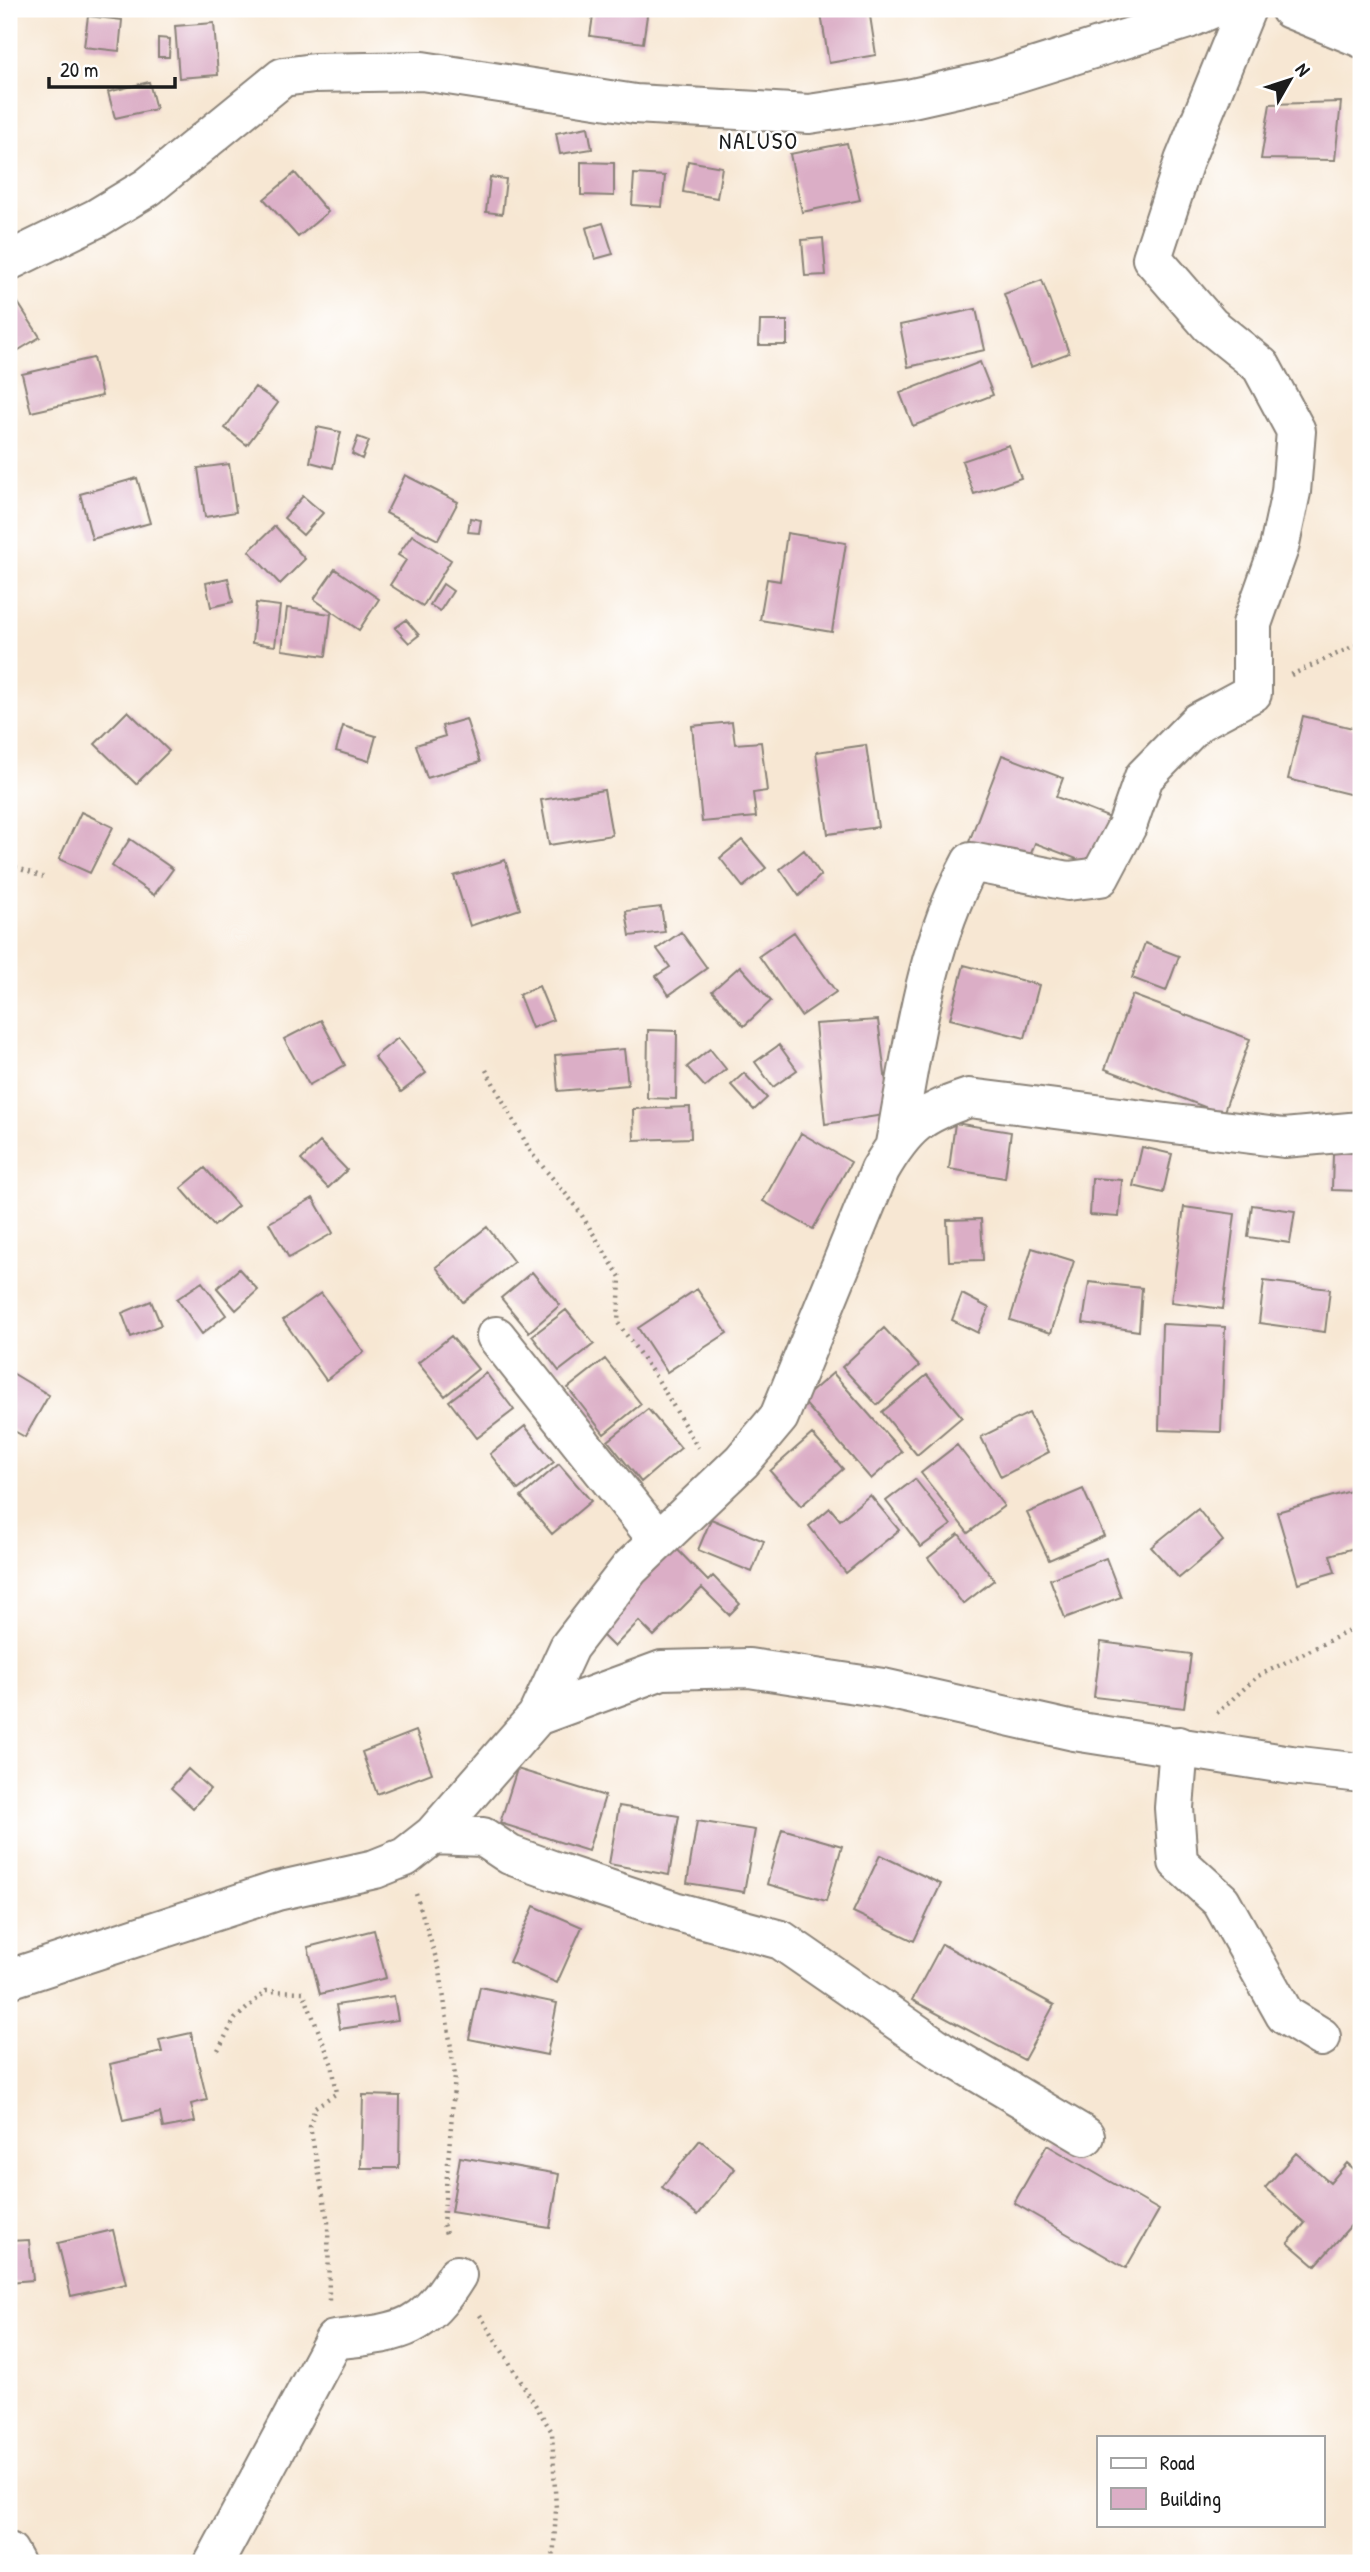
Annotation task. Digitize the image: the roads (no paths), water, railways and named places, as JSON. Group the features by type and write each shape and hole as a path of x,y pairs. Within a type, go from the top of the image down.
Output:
{"street":[{"path":"9,261 97,218 148,187 284,77 314,73 422,71 635,104 809,114 908,99 997,79 1188,19 1211,9"},
{"path":"895,1144 922,991 952,898 971,862 1068,881 1100,877 1126,826 1144,777 1198,722 1252,693 1252,624 1279,548 1291,492 1296,430 1261,366 1210,325 1152,258 1184,161 1246,9"},
{"path":"1290,9 1361,38"},
{"path":"419,1846 537,1716 569,1647 630,1568 742,1461 779,1417 880,1170 895,1144 929,1111 969,1098 1283,1138 1361,1131"},
{"path":"496,1336 658,1540"},
{"path":"537,1716 662,1670 749,1668 883,1688 1074,1731 1291,1765 1361,1773"},
{"path":"1179,1746 1174,1808 1178,1862 1221,1901 1285,2015 1321,2037"},
{"path":"9,1979 277,1891 375,1869 419,1846 483,1837 510,1854 572,1877 674,1911 781,1940 940,2050 1085,2136"},
{"path":"214,2563 334,2340 401,2331 439,2304 457,2274"},
{"path":"9,2552 15,2563"}],"district":[{"name":"NALUSO","path":"759,140"}]}
